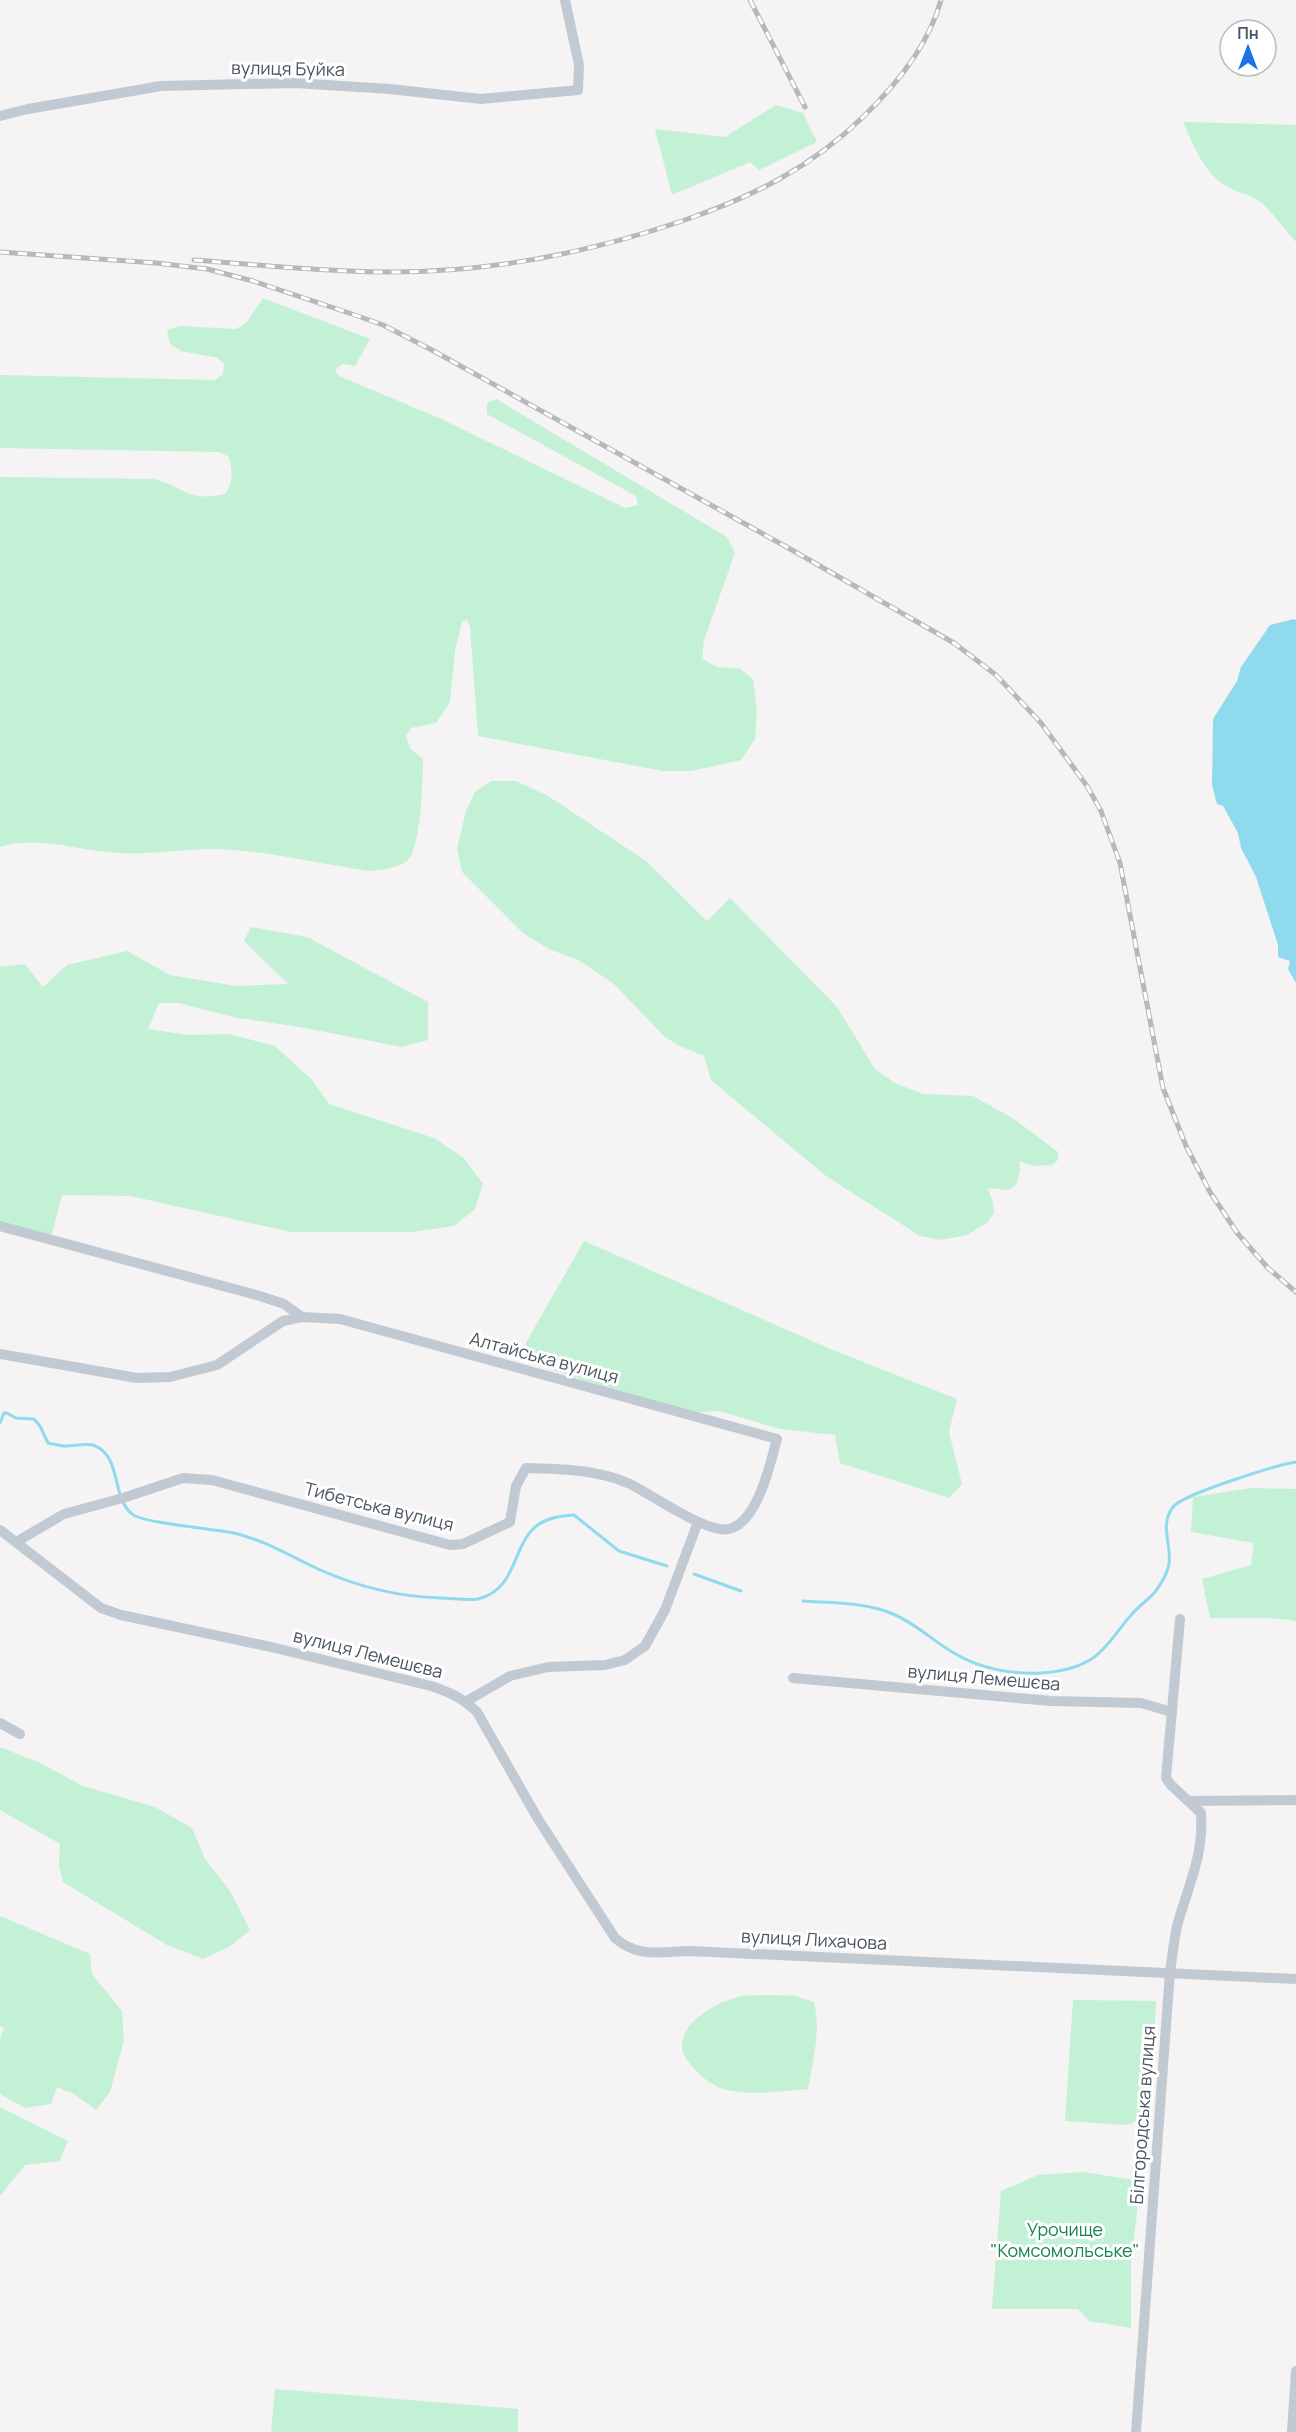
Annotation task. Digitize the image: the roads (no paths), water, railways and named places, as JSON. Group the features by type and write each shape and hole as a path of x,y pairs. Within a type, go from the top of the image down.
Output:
{"street":[{"name":"вулиця Буйка","path":"0,116 161,86 295,83 390,89 481,99 578,90 579,65 565,0"},
{"name":"Алтайська вулиця","path":"0,1226 260,1296 284,1304 302,1317"},
{"name":"Алтайська вулиця","path":"0,1354 137,1378 170,1377 217,1365 283,1322 302,1317 320,1316 340,1319 777,1439"},
{"name":"Тибетська вулиця","path":"16,1542 64,1514 183,1478 212,1480 450,1545 463,1544 510,1522 516,1486 526,1468 579,1470 627,1483 698,1522 716,1529 728,1529 739,1524 758,1498 777,1439"},
{"path":"467,1701 510,1676 548,1667 605,1665 625,1660 645,1646 665,1610 698,1522"},
{"name":"вулиця Лемешєва","path":"0,1530 100,1608 431,1686 467,1701"},
{"path":"1180,1619 1166,1778 1192,1803 1296,1800"},
{"name":"вулиця Лемешєва","path":"793,1678 1051,1701 1141,1703 1172,1712"},
{"name":"вулиця Лихачова","path":"467,1701 477,1712 557,1849 615,1938 627,1949 641,1952 689,1951 1296,1978"},
{"path":"0,1723 20,1734"},
{"name":"Білгородська вулиця","path":"1136,2432 1170,1972 1177,1927 1193,1881 1199,1852 1201,1813 1192,1803"},
{"path":"1292,2432 1296,2370"}],"water":[{"path":"1296,620 1296,983 1288,969 1290,961 1278,957 1278,945 1256,877 1241,848 1238,833 1223,806 1217,804 1212,785 1213,719 1237,681 1241,667 1270,625"}],"waterway":[{"path":"0,1423 4,1413 16,1418 34,1419 48,1443 66,1446 90,1444 102,1450 113,1467 125,1507 138,1517 245,1536 332,1575 394,1593 469,1600 491,1594 508,1576 530,1532 547,1520 570,1515 574,1515 619,1551 667,1566"},
{"path":"803,1601 848,1604 882,1610 909,1622 963,1658 1007,1672 1030,1673 1068,1669 1099,1654 1159,1586 1169,1564 1166,1528 1173,1507 1180,1501 1211,1488 1270,1468 1296,1462"},
{"path":"694,1574 741,1591"}],"railway":[{"path":"750,0 805,107"},
{"path":"194,260 348,271 391,272 475,268 559,255 641,234 708,212 756,191 802,166 864,116 900,77 920,48 929,32 941,0"},
{"path":"0,252 156,263 207,269 253,281 383,325 792,550 954,643 996,675 1041,723 1087,786 1101,811 1120,863 1163,1088 1186,1146 1210,1192 1238,1234 1268,1268 1296,1292"}],"park label":[{"name":"Урочище \"Комсомольське\"","path":"1065,2240"}]}
